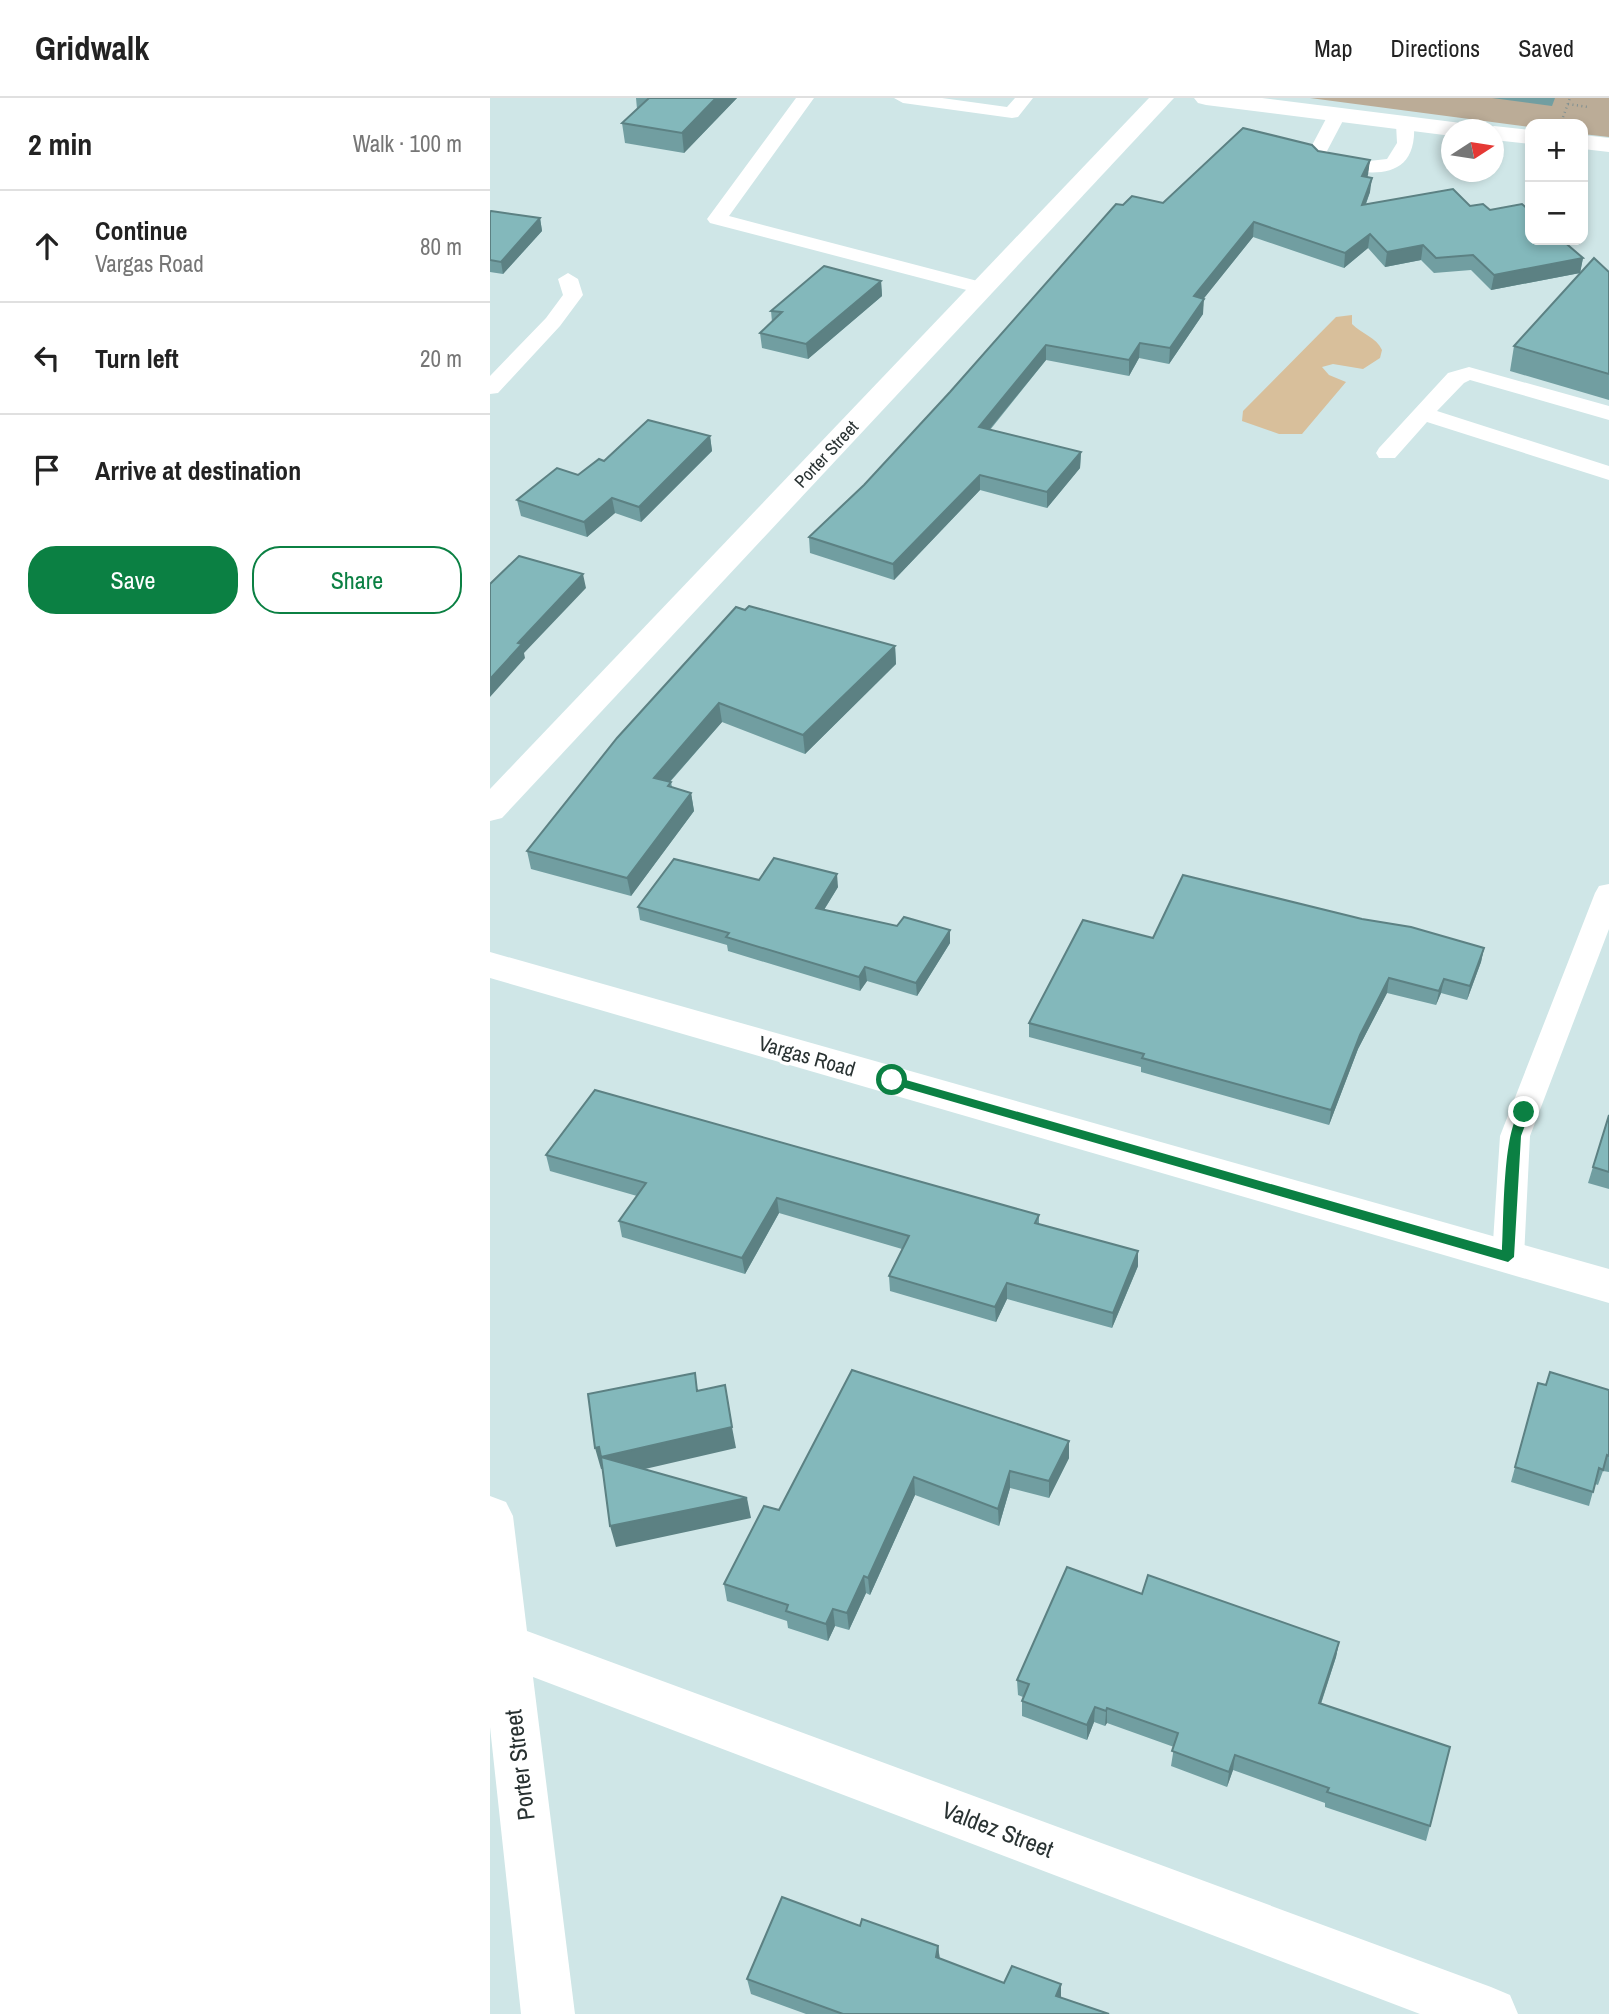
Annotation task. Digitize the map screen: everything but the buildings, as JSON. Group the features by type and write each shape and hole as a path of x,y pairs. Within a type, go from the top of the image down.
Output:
{"street":[{"name":"Porter Street","path":"490,810 1162,98"},
{"path":"1206,98 1441,128"},
{"path":"1504,134 1525,136"},
{"path":"1588,143 1609,145"},
{"name":"Vargas Road","path":"490,965 1609,1286"},
{"name":"Porter Street","path":"490,1516 548,2014"},
{"name":"Valdez Street","path":"505,1645 1491,2014"}],"lane":[{"path":"805,98 717,219 982,288"},
{"path":"903,98 1012,113 1024,98"},
{"path":"1337,115 1318,151 1324,159 1375,166 1392,165 1402,159 1409,145 1405,124"},
{"path":"490,388 553,322 573,295 568,279"},
{"path":"1387,453 1456,378 1469,373 1609,413"},
{"path":"1423,414 1609,473"},
{"path":"1508,1257 1515,1136 1609,893"}],"path":[{"path":"1562,119 1570,98"}],"shaded area":[{"path":"1310,98 1609,98 1609,137 1588,135 1588,119 1525,119 1525,126 1504,124 1504,119 1469,119"},
{"path":"1352,315 1352,324 1373,339 1382,350 1380,358 1363,369 1333,364 1322,367 1329,375 1346,382 1302,434 1279,434 1242,421 1243,411 1336,317"}],"route":[{"path":"892,1080 1508,1257 1515,1136 1524,1112"}]}
